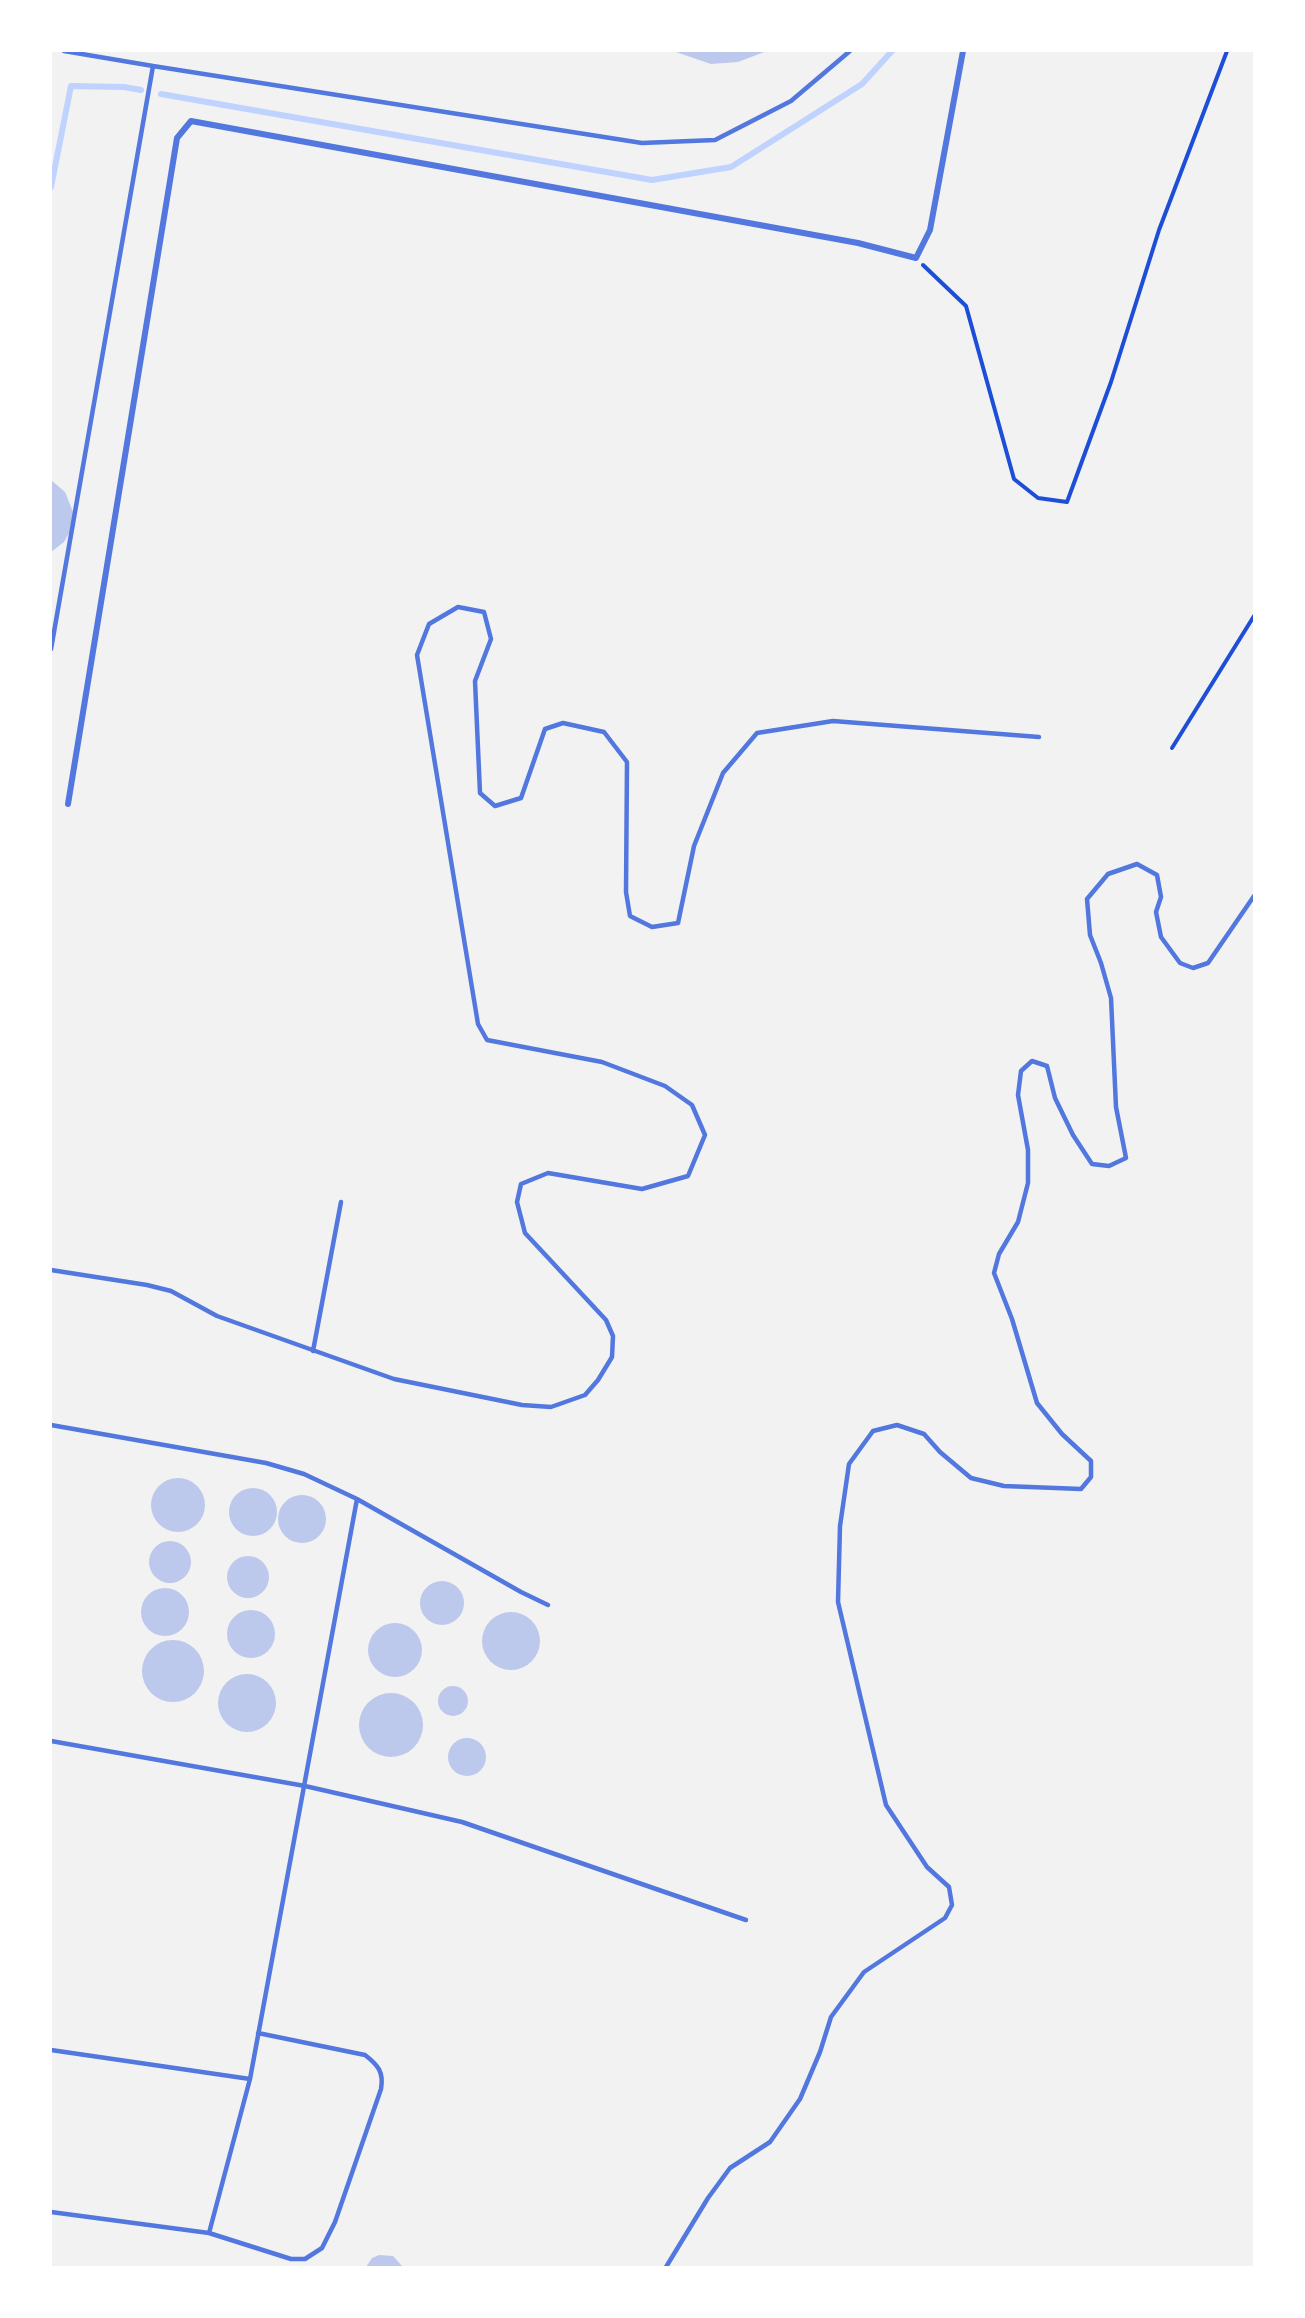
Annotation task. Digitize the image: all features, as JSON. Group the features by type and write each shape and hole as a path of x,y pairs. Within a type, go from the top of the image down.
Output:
{"street":[{"path":"68,804 177,138 191,121 858,243 916,258 930,230 963,51"}],"lane":[{"path":"64,51 642,143 715,140 791,101 850,51"},
{"path":"51,650 153,66"},
{"path":"51,1270 171,1291 217,1316 394,1379 522,1405 551,1407 585,1395 598,1380 612,1357 613,1336 606,1320 525,1233 517,1202 521,1184 548,1173 642,1189 688,1176 705,1135 692,1105 665,1086 602,1062 487,1040 478,1024 417,655 429,624 458,607 484,612 491,639 475,681 480,793 495,806 521,798 545,729 563,723 604,732 627,762 626,892 630,916 652,927 678,923 694,846 723,773 758,734 832,721 1039,737"},
{"path":"666,2267 708,2198 730,2168 771,2142 800,2099 820,2052 831,2017 864,1972 945,1918 952,1905 949,1887 927,1867 886,1805 838,1602 840,1526 849,1464 873,1431 897,1425 924,1434 940,1452 971,1478 1004,1486 1082,1489 1091,1477 1091,1461 1062,1434 1037,1403 1012,1319 994,1273 999,1254 1018,1222 1028,1183 1028,1150 1018,1095 1021,1071 1032,1061 1047,1065 1055,1098 1073,1135 1092,1164 1109,1166 1126,1158 1116,1107 1111,998 1090,935 1087,899 1108,874 1137,864 1157,876 1161,897 1156,912 1161,937 1180,963 1193,968 1208,963 1254,896"},
{"path":"313,1351 341,1202"},
{"path":"51,1425 266,1463 304,1474 357,1500 548,1605"},
{"path":"209,2233 250,2079 357,1500"},
{"path":"51,1740 305,1786 462,1822 746,1920"},
{"path":"51,2212 209,2233 291,2259 305,2259 322,2248 335,2222 383,2078 378,2065 365,2055 258,2033"},
{"path":"51,2050 250,2079"}],"path":[{"path":"916,258 966,306 1014,478 1038,498 1066,501 1111,382 1159,230 1227,51"},
{"path":"1172,748 1254,616"}],"building":[{"path":"673,51 767,51 738,62 711,64"},
{"path":"51,480 65,492 73,512 69,533 64,542 51,552"},
{"path":"178,1478 197,1486 205,1505 197,1524 178,1532 159,1524 151,1505 159,1486"},
{"path":"253,1488 270,1495 277,1512 270,1529 253,1536 236,1529 229,1512 236,1495"},
{"path":"302,1495 319,1502 326,1519 319,1536 302,1543 285,1536 278,1519 285,1502"},
{"path":"170,1541 178,1542 185,1547 190,1554 190,1570 185,1577 178,1582 170,1583 162,1582 155,1577 150,1570 149,1562 150,1554 155,1547 162,1542"},
{"path":"248,1556 256,1557 263,1562 268,1569 268,1585 263,1592 256,1597 248,1598 240,1597 233,1592 228,1585 227,1577 228,1569 233,1562 240,1557"},
{"path":"442,1581 457,1588 464,1603 457,1618 442,1625 427,1618 420,1603 427,1588"},
{"path":"160,1588 170,1588 182,1595 189,1607 189,1617 182,1629 170,1636 160,1636 145,1625 141,1617 141,1607 152,1592"},
{"path":"246,1610 256,1610 268,1617 275,1629 275,1639 268,1651 256,1658 246,1658 231,1647 227,1639 227,1629 238,1614"},
{"path":"505,1612 517,1612 532,1620 540,1635 540,1647 532,1662 517,1670 505,1670 490,1662 482,1647 482,1635 490,1620"},
{"path":"390,1623 400,1623 410,1627 418,1635 422,1650 418,1665 410,1673 400,1677 390,1677 380,1673 372,1665 368,1655 368,1645 372,1635 380,1627"},
{"path":"173,1640 185,1642 195,1649 202,1659 204,1671 202,1683 195,1693 185,1700 173,1702 161,1700 151,1693 144,1683 142,1671 144,1659 151,1649 161,1642"},
{"path":"247,1674 258,1676 271,1687 276,1703 274,1714 263,1727 247,1732 236,1730 223,1719 218,1703 220,1692 231,1679"},
{"path":"453,1686 459,1687 467,1695 467,1707 459,1715 453,1716 447,1715 439,1707 438,1701 439,1695 447,1687"},
{"path":"391,1693 409,1699 417,1707 423,1725 417,1743 409,1751 391,1757 373,1751 365,1743 359,1725 365,1707 373,1699"},
{"path":"467,1738 480,1744 486,1757 480,1770 467,1776 454,1770 448,1757 454,1744"},
{"path":"379,2255 393,2256 403,2267 366,2267 372,2258"}],"waterway":[{"path":"161,94 652,180 731,167 862,84 892,51"},
{"path":"51,187 71,86 124,87 141,90"}]}
